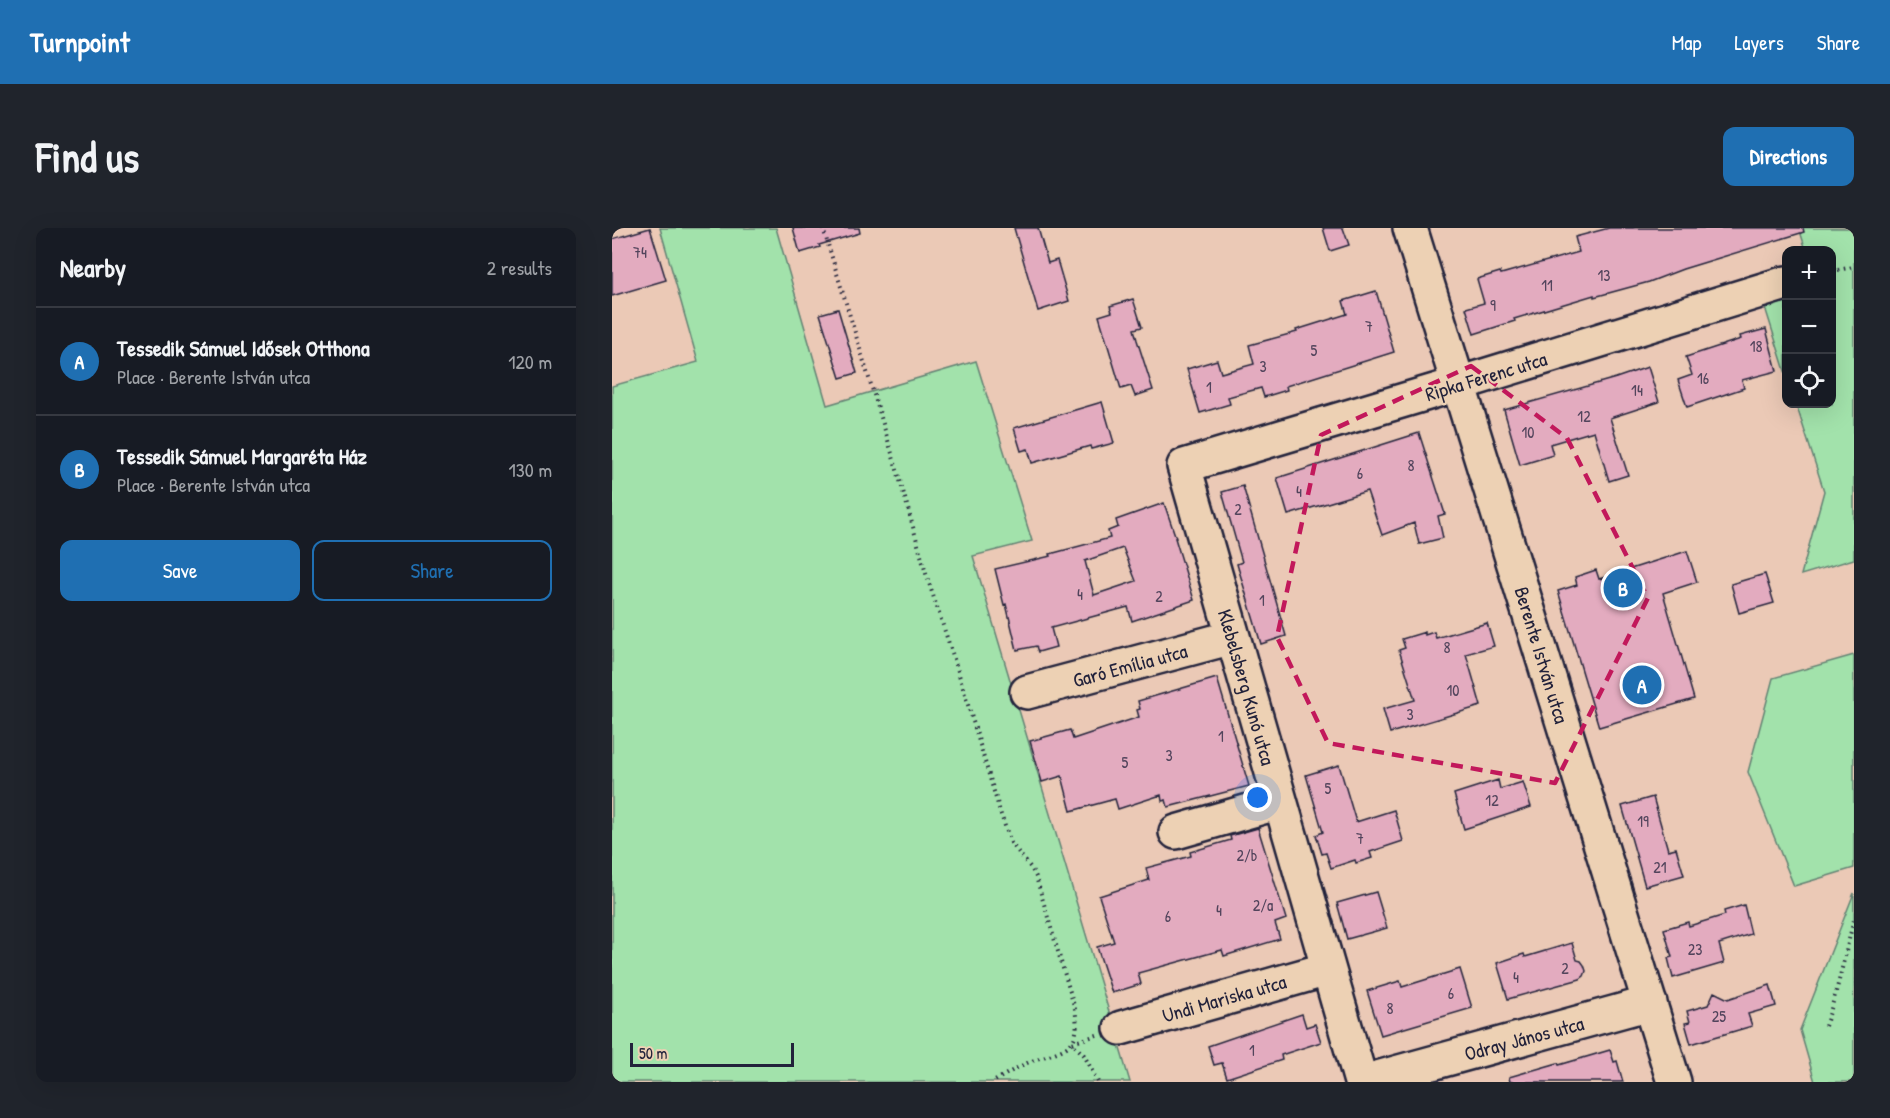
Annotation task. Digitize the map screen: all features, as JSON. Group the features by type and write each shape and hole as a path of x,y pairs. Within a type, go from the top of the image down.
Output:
{"street":[{"name":"Berente István utca","path":"1410,228 1674,1082"},
{"name":"Ripka Ferenc utca","path":"1184,466 1782,284"},
{"name":"Klebelsberg Kunó utca","path":"1184,466 1362,1082"},
{"name":"Garó Emília utca","path":"1027,692 1233,637"},
{"path":"1176,832 1280,802"},
{"name":"Undi Mariska utca","path":"1121,1028 1328,969"},
{"name":"Odray János utca","path":"1362,1082 1650,1004"}],"path":[{"path":"823,228 1001,815 1011,843 1036,877 1075,1009 1076,1034 1072,1043 1066,1048 1030,1062 993,1082"},
{"path":"1836,270 1854,267"},
{"path":"1825,1026 1836,998 1854,920"},
{"path":"1072,1043 1084,1055 1098,1082"}],"highlighted area":[{"path":"1471,366 1567,438 1648,598 1555,783 1328,743 1277,637 1321,435"}],"green space":[{"path":"660,228 776,228 827,405 976,361 1032,541 973,556 1130,1082 612,1082 612,386 698,362"},
{"path":"1799,228 1854,228 1854,559 1801,575 1824,491 1797,408 1836,408 1836,246 1805,246"},
{"path":"1782,298 1782,361 1764,304"},
{"path":"1854,655 1854,868 1794,886 1748,772 1773,678"},
{"path":"1854,893 1854,1082 1815,1082 1800,1030"}],"building":[{"path":"650,228 666,280 612,296 612,239"},
{"path":"793,228 859,228 860,233 800,253"},
{"path":"1014,228 1038,228 1048,263 1057,260 1069,301 1038,311"},
{"path":"1323,228 1343,228 1349,245 1330,251"},
{"path":"1609,228 1803,228 1804,232 1683,269 1649,282 1594,297 1594,295 1514,319 1515,321 1474,334 1466,308 1484,303 1477,279 1579,252 1575,237"},
{"path":"1376,291 1394,352 1286,386 1287,390 1264,397 1261,388 1228,397 1230,404 1200,413 1187,369 1217,360 1221,373 1254,364 1249,345 1297,332 1296,330 1347,314 1343,301"},
{"path":"1133,299 1142,327 1134,329 1153,390 1135,396 1131,386 1121,389 1099,316 1112,312 1110,306"},
{"path":"838,309 857,373 840,378 820,314"},
{"path":"1766,329 1777,371 1742,380 1744,388 1687,407 1678,380 1692,375 1686,357 1741,339 1740,336"},
{"path":"1648,367 1659,402 1610,418 1628,475 1609,481 1594,431 1550,444 1553,455 1520,465 1504,410"},
{"path":"1102,402 1114,443 1091,449 1090,446 1032,463 1028,449 1021,451 1014,428"},
{"path":"1419,433 1445,514 1438,516 1443,538 1419,544 1414,523 1382,535 1367,491 1288,515 1277,478"},
{"path":"1243,486 1286,636 1261,644 1237,564 1242,562 1222,492"},
{"path":"1164,503 1194,600 1132,621 1128,607 1051,628 1056,647 1038,652 1036,646 1017,650 995,569 1051,556 1050,554 1110,538 1108,531 1118,527 1116,520","holes":["1123,548 1136,581 1094,595 1085,561"]},
{"path":"1687,551 1697,582 1663,593 1694,699 1599,727 1558,591 1577,585 1575,577 1596,570 1599,579"},
{"path":"1765,574 1774,603 1739,613 1731,584"},
{"path":"1487,623 1494,646 1466,654 1481,706 1390,733 1383,709 1415,700 1399,650 1405,648 1402,639 1425,632 1425,635 1434,632 1436,638"},
{"path":"1217,678 1249,786 1168,807 1166,800 1162,801 1161,795 1118,809 1115,799 1071,811 1062,776 1042,782 1030,741 1070,730 1073,739 1139,717 1138,701"},
{"path":"1339,765 1356,822 1394,810 1403,841 1370,852 1372,858 1356,863 1355,860 1331,868 1326,853 1322,854 1316,835 1323,832 1306,775"},
{"path":"1498,780 1500,789 1523,782 1531,807 1464,829 1454,794"},
{"path":"1653,797 1668,850 1676,848 1684,875 1645,886 1622,806"},
{"path":"1258,828 1286,919 1275,923 1280,939 1224,956 1222,950 1138,973 1141,984 1112,993 1097,947 1114,942 1099,896 1149,880 1146,868 1191,856 1190,852 1231,840 1230,836"},
{"path":"1376,892 1387,928 1347,939 1337,903"},
{"path":"1744,905 1751,934 1719,944 1724,963 1673,978 1668,958 1672,957 1664,929 1688,922 1689,926 1725,915 1724,911"},
{"path":"1572,943 1577,960 1584,965 1586,971 1584,976 1508,999 1497,963"},
{"path":"1460,969 1472,1008 1381,1035 1367,991 1400,981 1402,987"},
{"path":"1770,985 1776,1006 1748,1014 1752,1026 1691,1044 1685,1023 1690,1022 1687,1011 1708,1005 1714,992 1728,999"},
{"path":"1302,1014 1306,1027 1315,1024 1321,1042 1281,1055 1282,1060 1227,1078 1222,1063 1214,1065 1208,1046"},
{"path":"1610,1050 1614,1062 1617,1061 1623,1082 1510,1082 1509,1077"}],"place":[{"name":"Tessedik Sámuel Margaréta Ház","path":"1623,588"},
{"name":"Tessedik Sámuel Idősek Otthona","path":"1642,685"}]}
